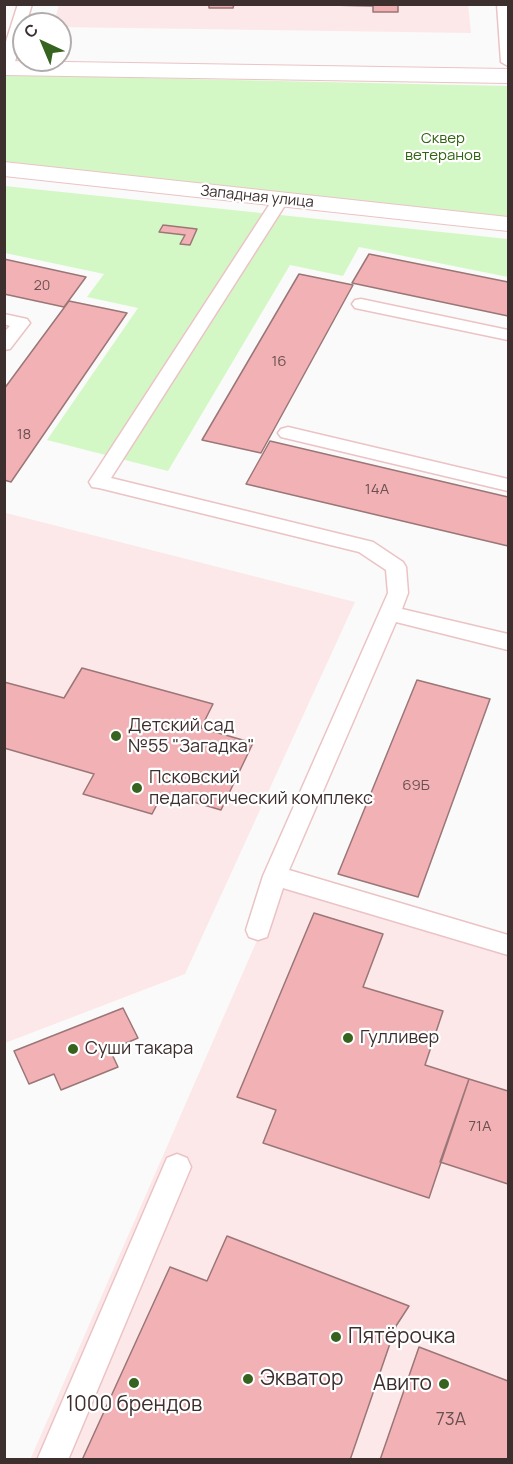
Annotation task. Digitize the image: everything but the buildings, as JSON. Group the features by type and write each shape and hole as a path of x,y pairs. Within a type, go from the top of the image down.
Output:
{"street":[{"path":"5,68 508,76"},
{"name":"Западная улица","path":"4,169 508,224"}],"lane":[{"path":"5,68 25,4"},
{"path":"504,4 508,62"},
{"path":"258,930 275,876 399,593 396,567 366,547 99,482 281,199"},
{"path":"360,304 508,335"},
{"path":"4,319 21,323 4,345"},
{"path":"288,433 508,485"},
{"path":"389,613 508,642"},
{"path":"275,876 508,945"},
{"path":"52,1460 177,1167"}],"shaded area":[{"path":"59,4 468,4 471,33 72,27 72,12 57,12"},
{"name":"Псковский педагогический комплекс","path":"6,513 355,602 185,974 5,1043"},
{"path":"286,874 508,940 508,1459 30,1460"}],"green space":[{"name":"Сквер ветеранов","path":"5,75 508,86 508,218 5,164"},
{"path":"5,186 508,239 508,277 359,247 343,276 290,265 168,471 47,440 138,308 87,297 104,274 5,253"}],"place":[{"name":"Детский сад №55 \"Загадка\"","path":"116,736"},
{"name":"Псковский педагогический комплекс","path":"137,788"},
{"name":"Гулливер","path":"348,1038"},
{"name":"Суши такара","path":"73,1049"},
{"name":"Пятёрочка","path":"336,1337"},
{"name":"Экватор","path":"248,1379"},
{"name":"1000 брендов","path":"134,1383"},
{"name":"Авито","path":"444,1384"}]}
